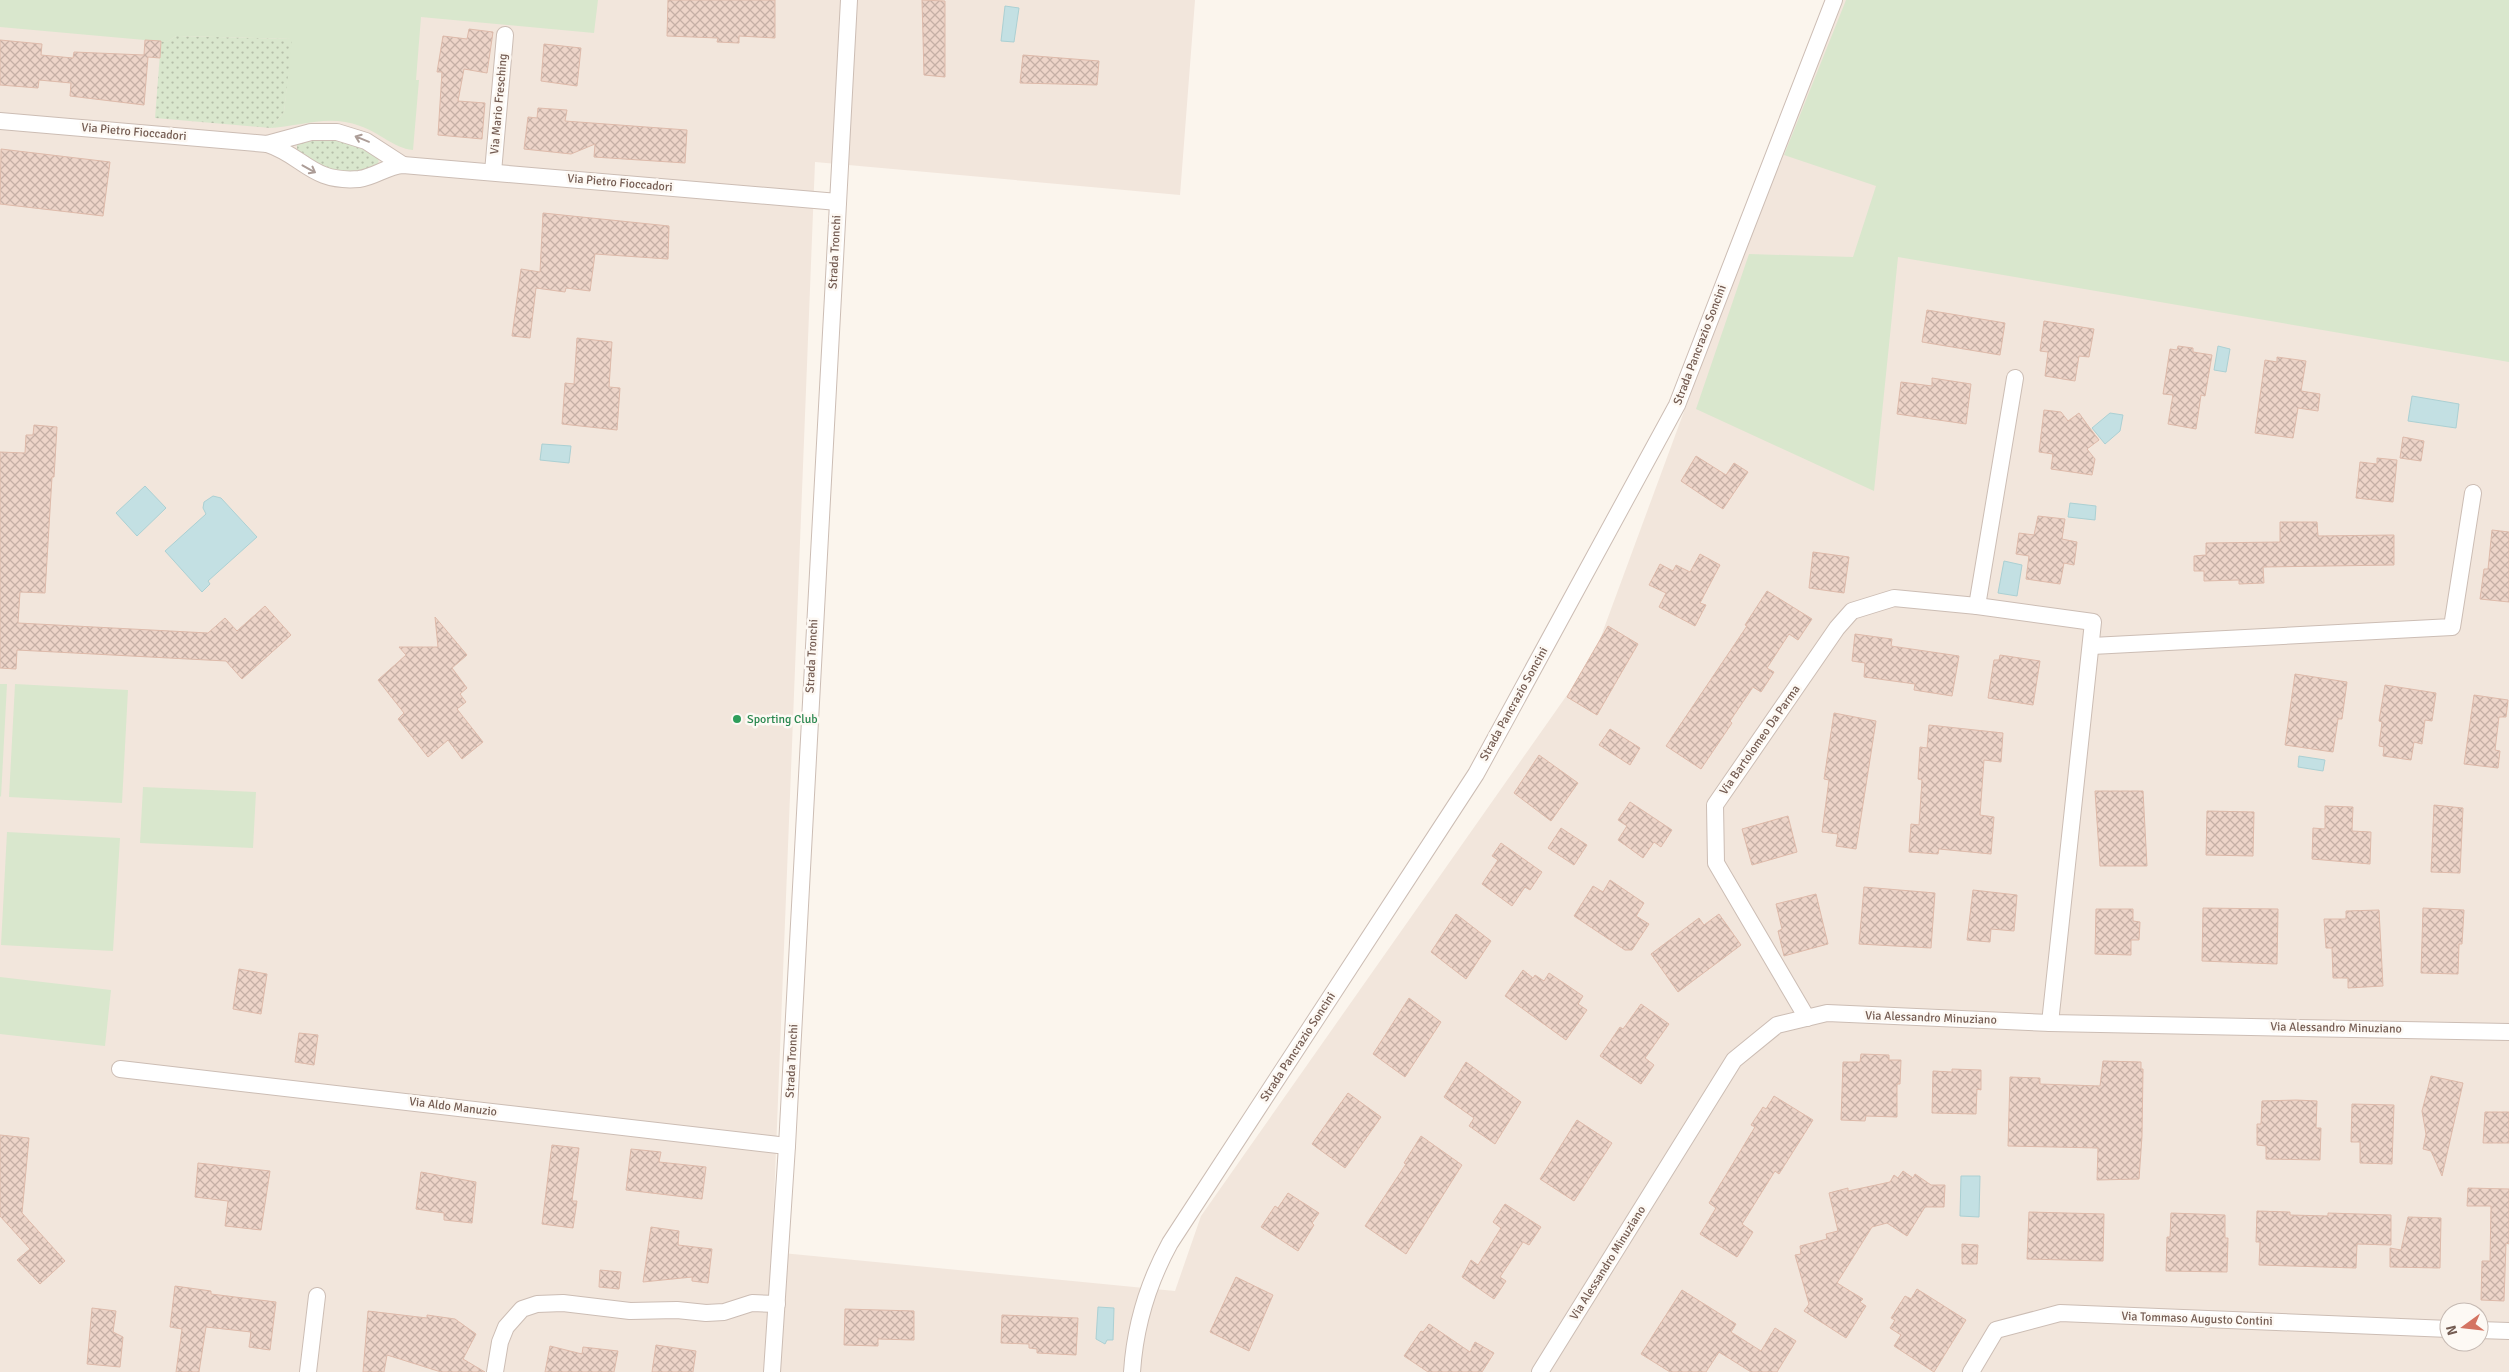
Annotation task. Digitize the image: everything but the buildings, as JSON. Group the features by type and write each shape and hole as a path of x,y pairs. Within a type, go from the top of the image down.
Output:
{"street":[{"name":"Strada Tronchi","path":"772,1372 787,1146 849,0"},
{"name":"Strada Pancrazio Soncini","path":"1132,1372 1136,1331 1159,1263 1170,1243 1476,774 1677,405 1834,0"},
{"name":"Via Mario Fresching","path":"493,172 506,35"},
{"name":"Via Pietro Fioccadori","path":"0,120 267,144 311,132 337,132 371,143 403,165"},
{"name":"Via Pietro Fioccadori","path":"267,144 315,172 339,178 366,178 390,167 403,165 838,202"},
{"path":"1977,606 2015,378"},
{"path":"2092,646 2452,628 2474,493"},
{"name":"Via Bartolomeo Da Parma","path":"1807,1018 1716,863 1715,805 1837,628 1852,611 1894,598 1977,606 2093,622 2092,646 2050,1022"},
{"name":"Via Alessandro Minuziano","path":"1540,1372 1734,1060 1776,1025 1827,1013 2050,1022 2509,1032"},
{"name":"Via Aldo Manuzio","path":"120,1069 787,1146"},
{"path":"308,1372 317,1296"},
{"path":"495,1372 500,1342 506,1327 522,1309 536,1304 563,1303 630,1311 677,1310 706,1314 724,1312 752,1303 777,1304"},
{"name":"Via Tommaso Augusto Contini","path":"1971,1372 1996,1330 2060,1313 2439,1329"},
{"path":"2489,1330 2509,1331"}],"shaded area":[{"path":"0,0 1195,0 1180,195 815,162 772,1252 1175,1291 1201,1216 1593,658 1775,165 1843,0 2509,0 2509,1372 0,1372"}],"green space":[{"path":"0,0 598,0 594,33 421,17 416,80 419,80 413,150 399,146 367,129 337,121 271,128 284,112 292,39 176,36 167,42 0,27"},
{"path":"1846,0 2509,0 2509,362 1898,257 1874,491 1696,409 1749,254 1853,257 1876,186 1784,155"},
{"path":"176,36 293,39 284,112 271,128 155,118 161,41 167,42"},
{"path":"326,137 352,141 379,158 378,165 361,172 325,170 297,152 297,143"},
{"path":"0,684 7,684 1,797 0,796"},
{"path":"15,684 128,690 122,803 9,797"},
{"path":"143,787 256,792 253,848 140,843"},
{"path":"7,832 120,838 113,951 1,945"},
{"path":"0,977 111,990 105,1046 0,1034"}],"water":[{"path":"1005,6 1019,8 1014,42 1001,41"},
{"path":"2218,346 2230,349 2226,372 2214,370"},
{"path":"2412,396 2459,404 2456,428 2408,421"},
{"path":"2110,413 2123,415 2120,431 2105,444 2092,428"},
{"path":"542,444 571,446 569,463 540,460"},
{"path":"145,486 166,508 137,536 116,513"},
{"path":"213,496 221,498 257,537 208,581 210,584 202,592 165,551 206,514 203,508 204,502"},
{"path":"2070,503 2096,506 2095,520 2068,517"},
{"path":"2004,561 2022,565 2017,596 1998,593"},
{"path":"2299,756 2325,760 2323,771 2298,767"},
{"path":"1961,1176 1980,1176 1979,1217 1960,1216"},
{"path":"1098,1307 1114,1308 1113,1340 1107,1340 1105,1344 1096,1339"}],"place":[{"name":"Sporting Club","path":"737,719"}]}
